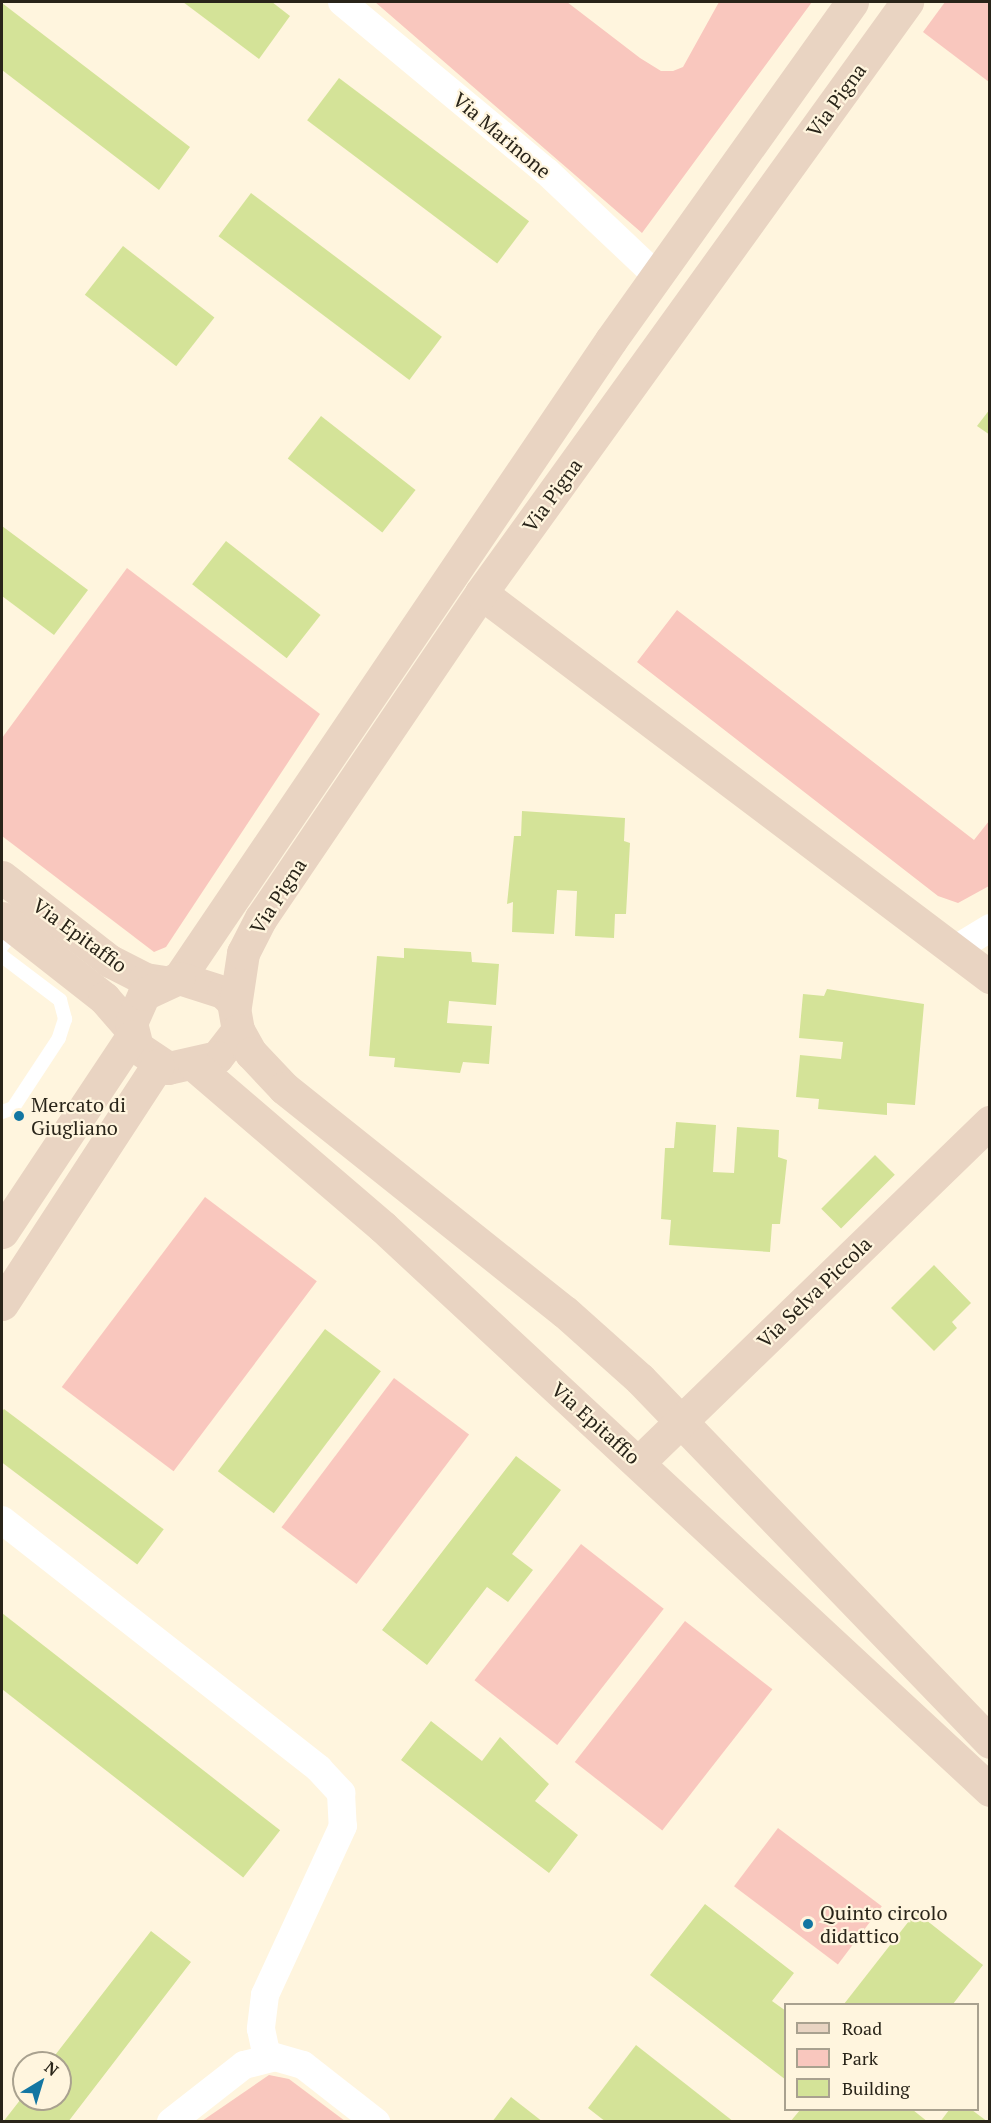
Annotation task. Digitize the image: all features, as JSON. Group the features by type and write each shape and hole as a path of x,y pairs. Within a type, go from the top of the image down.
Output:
{"street":[{"name":"Via Marinone","path":"342,2 547,172 656,275"},
{"path":"2,1232 132,1032 144,994 171,980 656,275 852,2"},
{"name":"Via Pigna","path":"237,1018 243,953 261,918 481,593 907,2"},
{"path":"481,593 990,977"},
{"name":"Via Epitaffio","path":"2,878 110,961 145,979 214,985 237,1018 251,1053 284,1088 565,1312 682,1420 990,1742"},
{"path":"954,950 990,928"},
{"name":"Via Epitaffio","path":"5,937 104,998 158,1065"},
{"path":"2,1304 158,1065 194,1065 227,1051 237,1018"},
{"name":"Via Epitaffio","path":"194,1065 383,1227 990,1790"},
{"name":"Via Selva Piccola","path":"639,1462 990,1122"},
{"path":"2,1520 319,1769 341,1793 343,1826 265,1995 261,2029 267,2057"},
{"path":"171,2121 244,2065 267,2057 303,2065 376,2121"}],"lane":[{"path":"2,1112 13,1108 59,1038 65,1018 60,1000 5,937"}],"green space":[{"path":"375,2 567,2 640,58 661,71 673,71 683,67 719,2 812,2 642,233"},
{"path":"945,2 989,2 989,82 923,32"},
{"path":"127,568 320,714 166,947 154,952 2,836 2,738"},
{"path":"677,610 974,840 989,821 989,886 958,903 938,896 637,662"},
{"path":"205,1197 317,1281 174,1471 62,1387"},
{"path":"394,1378 469,1435 357,1584 281,1527"},
{"path":"581,1544 664,1609 557,1745 474,1680"},
{"path":"685,1621 772,1689 662,1830 575,1762"},
{"path":"778,1828 882,1906 838,1965 734,1886"},
{"path":"269,2075 289,2079 345,2121 202,2121"}],"building":[{"path":"183,2 272,2 290,16 259,59"},
{"path":"2,3 190,147 159,190 2,70"},
{"path":"339,78 529,221 497,264 307,120"},
{"path":"251,193 442,337 409,380 219,236"},
{"path":"123,246 214,317 176,366 85,295"},
{"path":"990,409 990,435 977,426"},
{"path":"321,416 416,490 382,532 288,459"},
{"path":"2,526 88,590 54,635 2,596"},
{"path":"226,541 321,615 287,658 192,584"},
{"path":"522,811 625,818 624,841 630,843 626,914 615,914 614,938 575,936 577,891 557,890 554,934 512,932 513,902 507,904 514,836 521,836"},
{"path":"404,948 471,952 472,962 499,964 496,1005 449,1001 447,1023 492,1026 489,1064 463,1062 460,1073 394,1067 395,1058 369,1056 377,956 404,958"},
{"path":"827,989 924,1004 915,1105 887,1103 887,1115 818,1109 819,1099 796,1097 800,1055 841,1059 843,1042 799,1038 803,994 824,996"},
{"path":"676,1122 716,1125 713,1172 734,1173 737,1127 779,1130 778,1157 787,1160 780,1224 772,1224 770,1252 669,1245 671,1220 661,1219 665,1148 674,1148"},
{"path":"875,1155 895,1175 841,1229 821,1209"},
{"path":"934,1265 971,1303 952,1322 957,1328 934,1351 891,1308"},
{"path":"325,1329 381,1371 274,1513 218,1471"},
{"path":"4,1409 164,1529 137,1565 2,1463 2,1412"},
{"path":"516,1456 561,1490 512,1554 533,1570 508,1602 487,1587 427,1665 382,1630"},
{"path":"2,1613 280,1830 243,1878 2,1689"},
{"path":"431,1721 482,1761 500,1737 549,1784 535,1801 578,1835 549,1873 401,1760"},
{"path":"705,1904 794,1973 772,2001 784,2010 784,2078 650,1975"},
{"path":"916,1912 983,1965 954,2003 845,2003"},
{"path":"151,1931 191,1962 68,2122 3,2122 12,2110 72,2111 72,2051 58,2051"},
{"path":"636,2045 734,2122 606,2122 588,2108"},
{"path":"511,2097 543,2122 492,2122"},
{"path":"799,2111 914,2111 928,2122 790,2122"},
{"path":"948,2111 973,2111 988,2122 940,2122"}],"place":[{"name":"Mercato di Giugliano","path":"19,1116"},
{"name":"Quinto circolo didattico","path":"808,1924"}]}
